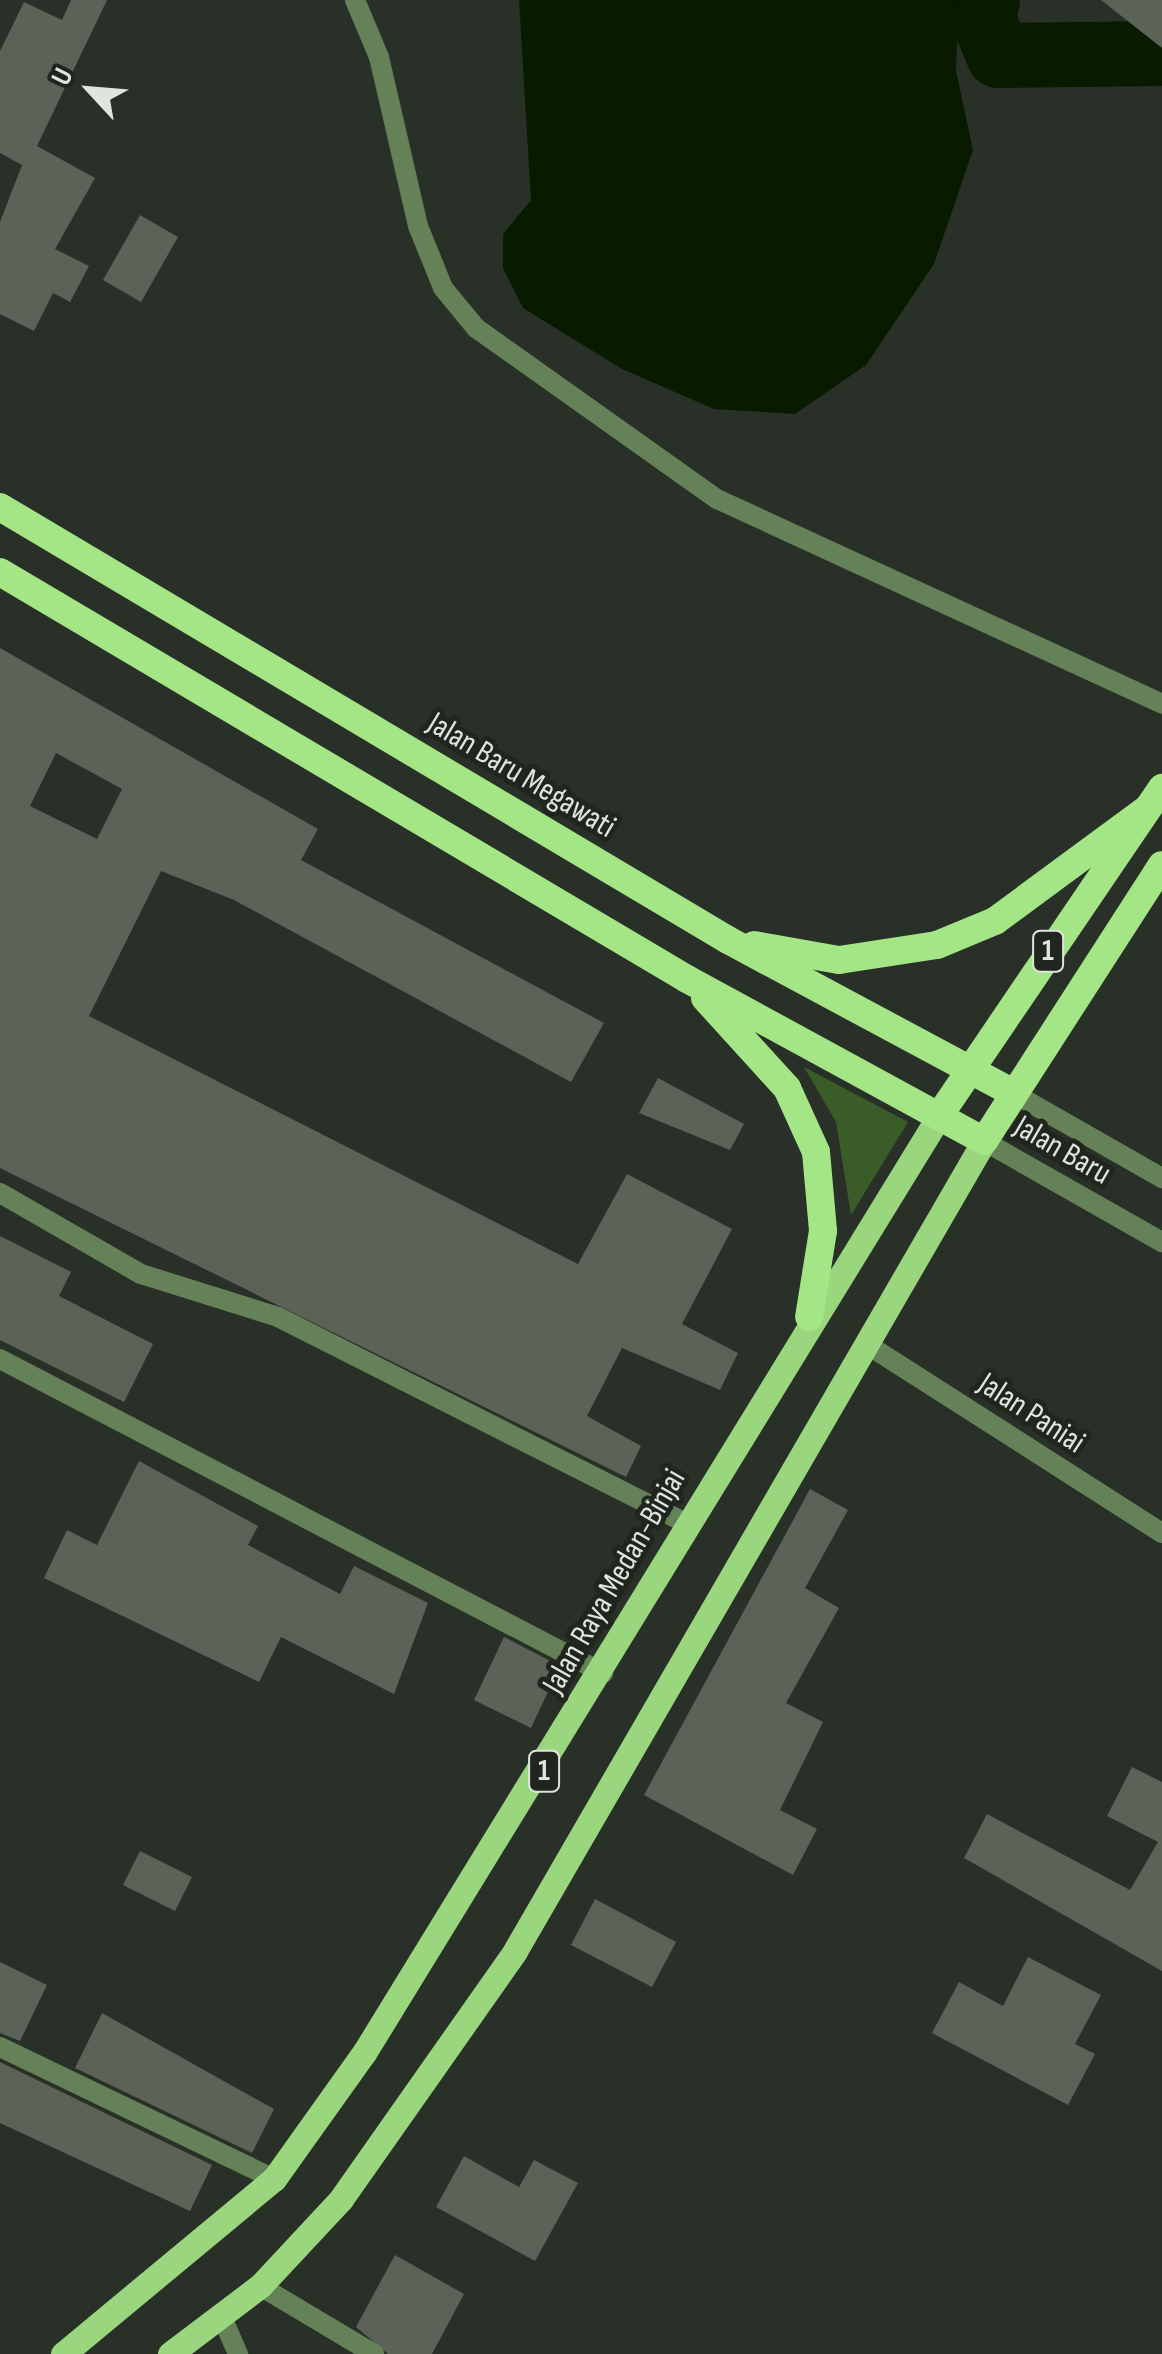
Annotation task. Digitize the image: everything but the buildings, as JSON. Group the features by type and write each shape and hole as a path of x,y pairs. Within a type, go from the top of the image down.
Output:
{"highway":[{"name":"Jalan Baru Megawati","path":"0,507 728,940 971,1066 1013,1093"},
{"path":"0,572 687,979 984,1141"},
{"path":"728,940 839,960 937,945 995,922 1155,798"},
{"name":"Jalan Raya Medan-Binjai","path":"939,1116 1155,798"},
{"name":"1","path":"984,1141 1162,865"},
{"path":"687,979 806,1121 823,1231 809,1317"}],"main road":[{"name":"Jalan Raya Medan-Binjai","path":"62,2354 274,2179 602,1673 809,1317 939,1116"},
{"name":"1","path":"170,2354 260,2286 341,2200 515,1951 984,1141"}],"street":[{"path":"355,0 379,57 418,226 443,288 476,328 717,499 1162,704"},
{"name":"Jalan Baru","path":"1013,1093 1162,1178"},
{"name":"Jalan Baru","path":"984,1141 1162,1242"},
{"path":"0,1193 141,1274 278,1317 690,1524"},
{"name":"Jalan Paniai","path":"868,1345 1162,1533"},
{"path":"0,1359 602,1673"},
{"path":"0,2047 274,2179"},
{"path":"260,2286 374,2354"},
{"path":"221,2315 238,2354"}],"green space":[{"path":"804,1067 908,1122 851,1215 836,1122"}],"shaded area":[{"path":"519,0 959,0 956,71 973,150 934,264 866,365 795,414 714,409 622,369 523,308 503,268 503,234 531,200"}],"waterway":[{"path":"987,0 983,19 998,55 1162,53"}]}
